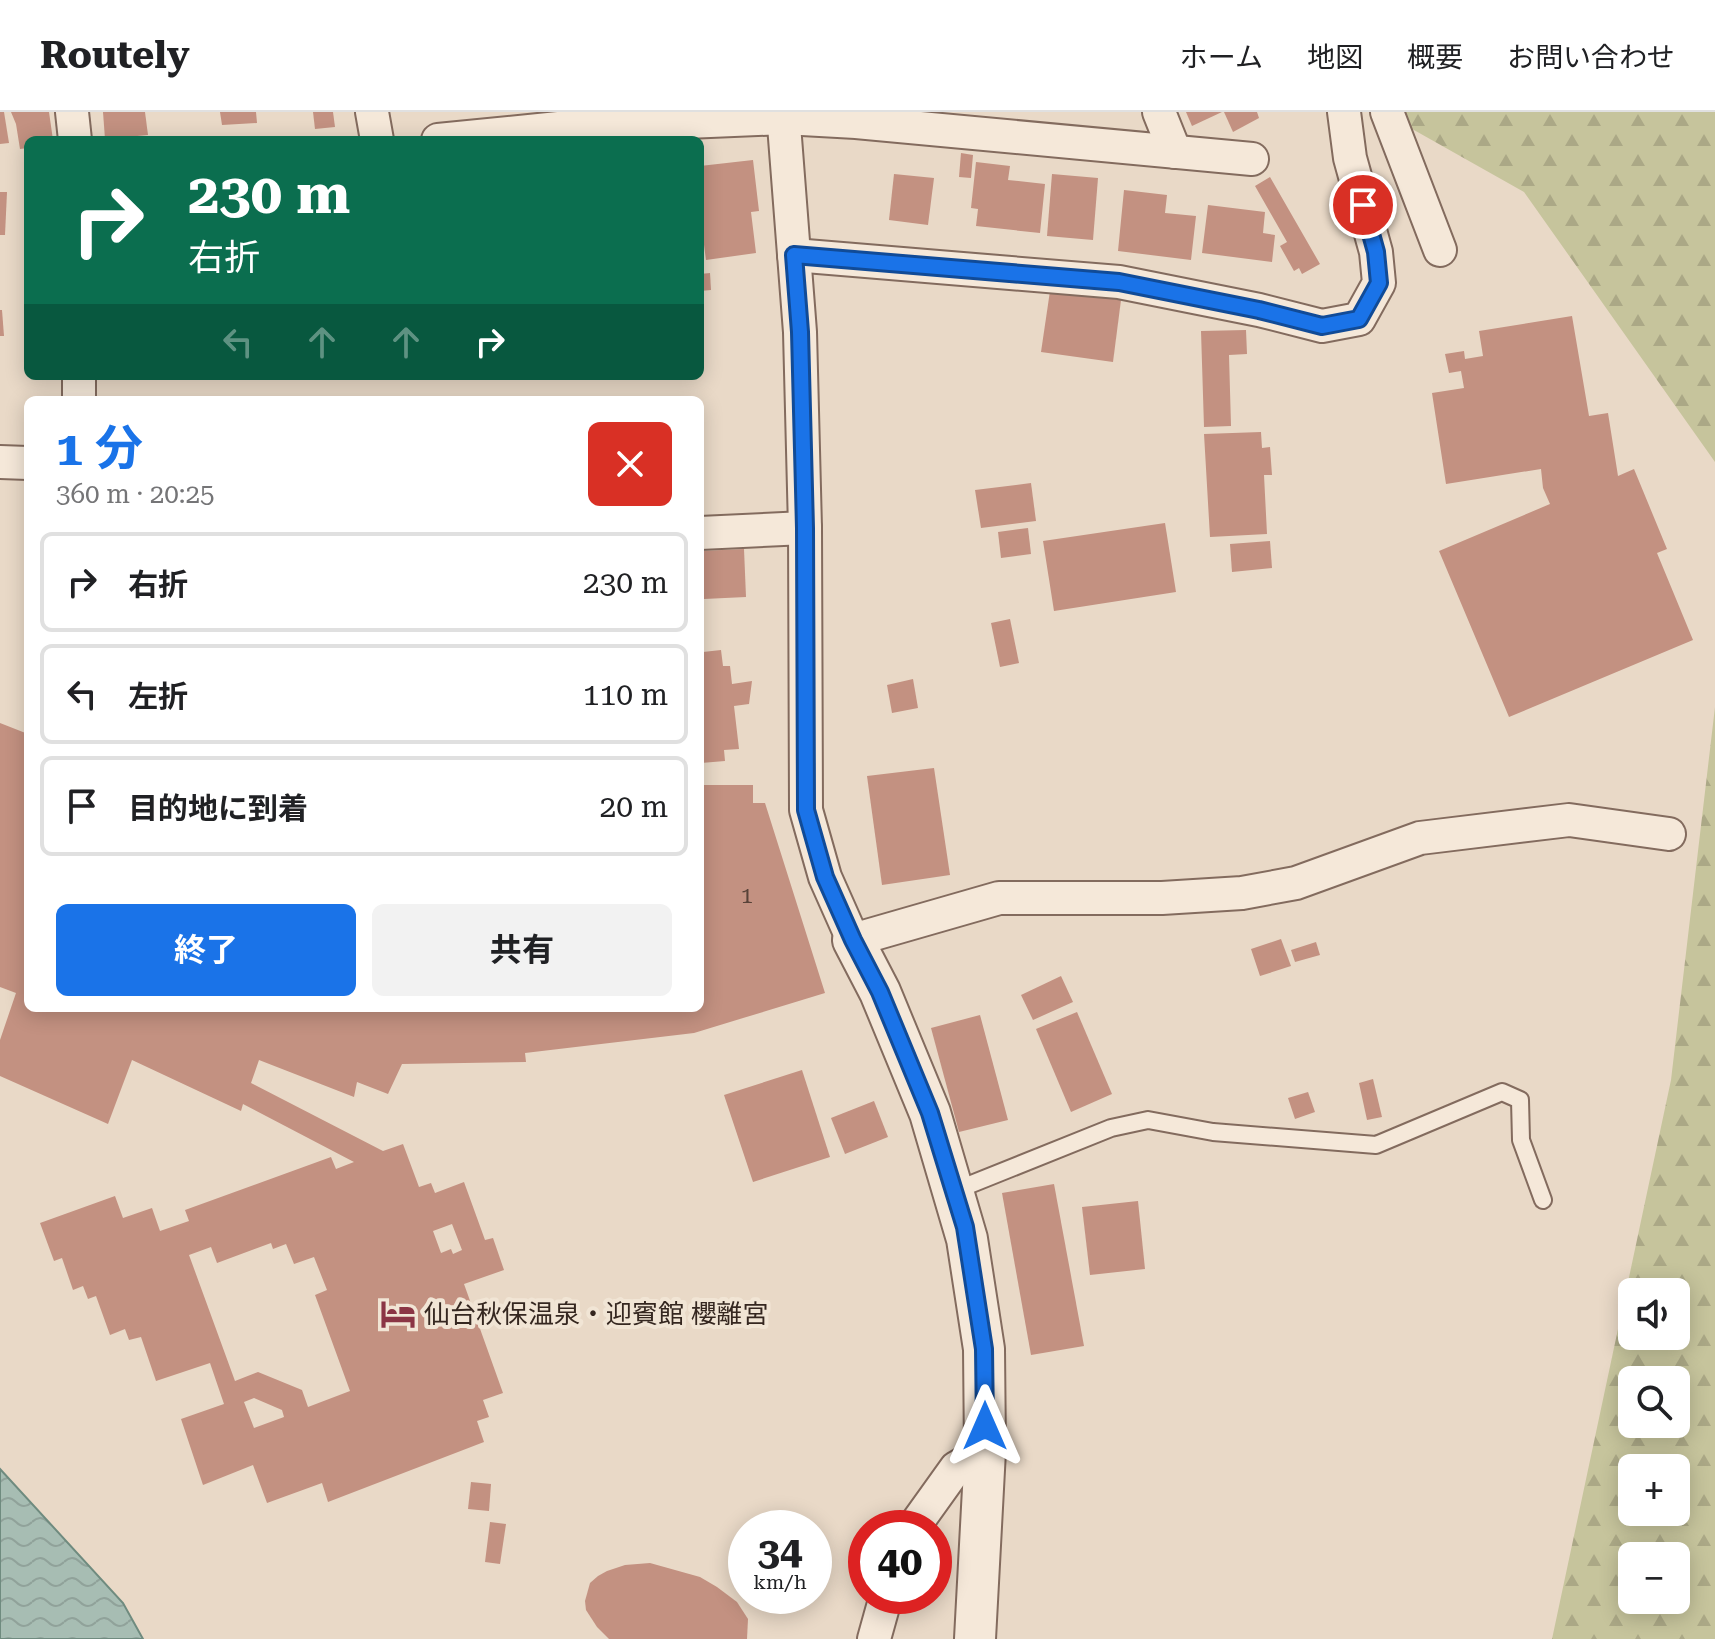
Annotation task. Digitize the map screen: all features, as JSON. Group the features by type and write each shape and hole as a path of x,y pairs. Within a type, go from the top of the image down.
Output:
{"street":[{"path":"72,112 75,136"},
{"path":"372,112 376,136"},
{"path":"1159,112 1175,152"},
{"path":"794,255 1119,282 1322,326 1359,319 1379,283 1376,252 1350,158 1344,112"},
{"path":"1387,112 1440,250"},
{"path":"784,115 800,332 805,528 806,810 825,877 880,992 930,1113 965,1227 984,1349 985,1451 975,1639"},
{"path":"463,136 567,119 784,115 1252,159"},
{"path":"0,462 24,463"},
{"path":"704,533 805,528"},
{"path":"853,940 999,898 1162,898 1242,893 1296,883 1420,838 1569,820 1669,834"},
{"path":"926,1510 956,1468 985,1451"},
{"path":"874,1639 881,1614"}],"lane":[{"path":"954,1191 1111,1128 1148,1120 1213,1132 1376,1145 1502,1092 1520,1100 1521,1140 1543,1200"}],"green space":[{"path":"1382,112 1715,112 1715,462 1524,192"},
{"path":"1715,707 1715,1639 1552,1639 1618,1329 1618,1350 1690,1350 1690,1278 1629,1278 1671,1080"}],"water":[{"path":"0,1469 123,1603 143,1639 0,1639"}],"building":[{"path":"0,112 4,112 9,143 0,144"},
{"path":"11,112 49,112 52,136 24,136 24,148 20,149"},
{"path":"103,112 145,112 148,135 105,136"},
{"path":"220,112 256,112 257,123 222,125"},
{"path":"313,112 333,112 335,127 315,129"},
{"path":"1186,112 1222,112 1192,126"},
{"path":"1224,112 1257,112 1259,118 1233,132"},
{"path":"961,153 973,155 971,178 959,177"},
{"path":"753,160 759,211 751,212 756,253 706,260 704,166"},
{"path":"976,162 1010,166 1008,180 1045,184 1040,233 976,226 978,209 971,208"},
{"path":"894,174 934,178 928,225 889,220"},
{"path":"1052,174 1098,178 1093,240 1047,236"},
{"path":"1270,177 1320,264 1302,274 1299,268 1294,271 1280,246 1287,242 1255,186"},
{"path":"1124,190 1167,195 1165,213 1196,216 1191,260 1118,251"},
{"path":"0,192 7,192 5,235 0,235"},
{"path":"1208,205 1265,212 1263,233 1275,235 1272,262 1202,253"},
{"path":"710,273 711,290 704,291 704,274"},
{"path":"1050,291 1121,300 1113,362 1041,352"},
{"path":"2,310 4,336 0,336"},
{"path":"1572,316 1589,416 1608,413 1618,476 1634,469 1667,549 1657,553 1693,640 1509,717 1439,551 1550,504 1543,488 1541,469 1446,484 1432,393 1464,388 1461,371 1449,373 1445,354 1464,351 1465,359 1483,356 1479,331"},
{"path":"1246,330 1247,354 1229,355 1231,426 1204,427 1201,331"},
{"path":"1261,432 1262,448 1270,447 1272,475 1264,475 1267,534 1210,537 1204,434"},
{"path":"1031,483 1036,521 981,528 975,490"},
{"path":"1165,523 1176,592 1054,611 1043,541"},
{"path":"1028,528 1031,554 1001,558 998,532"},
{"path":"1270,541 1272,568 1232,572 1230,544"},
{"path":"744,549 746,597 704,599 704,551"},
{"path":"1010,619 1019,663 1000,667 991,623"},
{"path":"721,650 723,666 730,666 732,684 752,681 749,704 734,706 739,749 724,750 725,761 704,763 704,652"},
{"path":"913,679 918,708 892,713 887,685"},
{"path":"0,723 24,732 24,1012 704,1012 704,785 753,785 753,803 765,803 825,993 694,1033 525,1053 526,1062 402,1064 388,1094 357,1082 354,1097 259,1060 251,1083 383,1151 403,1144 419,1187 431,1183 435,1193 464,1182 485,1240 493,1238 504,1270 464,1284 503,1393 483,1400 489,1417 477,1421 484,1442 328,1502 322,1483 267,1503 253,1465 203,1485 181,1419 224,1404 210,1363 156,1381 141,1337 129,1340 125,1329 110,1335 96,1296 88,1299 83,1286 73,1290 62,1258 54,1261 40,1223 115,1196 123,1218 152,1208 160,1231 189,1221 185,1210 331,1157 336,1169 354,1162 243,1104 241,1111 132,1060 108,1124 0,1076 0,1040 16,993 0,987","holes":["452,1224 462,1250 453,1254 451,1249 441,1253 433,1231","271,1243 273,1249 286,1244 294,1264 314,1257 327,1290 315,1295 350,1391 308,1407 302,1390 258,1372 235,1381 189,1255 211,1247 217,1263","254,1398 282,1410 284,1417 254,1428 244,1402"]},
{"path":"934,768 950,875 882,885 867,776"},
{"path":"1281,939 1291,966 1260,976 1251,949"},
{"path":"1316,942 1320,955 1295,962 1291,950"},
{"path":"1061,976 1073,1002 1033,1020 1021,995"},
{"path":"1077,1012 1112,1094 1071,1112 1036,1029"},
{"path":"980,1015 1008,1120 959,1132 931,1028"},
{"path":"802,1070 830,1157 753,1182 724,1095"},
{"path":"1373,1079 1382,1117 1367,1120 1359,1083"},
{"path":"1308,1092 1315,1112 1295,1119 1288,1098"},
{"path":"874,1101 888,1137 845,1154 831,1118"},
{"path":"1054,1184 1084,1346 1031,1355 1002,1193"},
{"path":"1138,1201 1145,1269 1090,1275 1082,1207"},
{"path":"471,1482 491,1484 489,1511 468,1509"},
{"path":"490,1522 506,1524 500,1564 485,1562"},
{"path":"650,1563 700,1577 717,1587 728,1595 728,1614 745,1614 748,1619 747,1639 609,1639 586,1610 585,1601 590,1583 607,1571 625,1565"}],"place":[{"name":"仙台秋保温泉・迎賓館 櫻離宮","path":"398,1314"}],"route":[{"path":"985,1426 984,1349 965,1227 930,1113 880,992 825,877 806,810 805,528 800,332 794,255 1119,282 1322,326 1359,319 1379,283 1376,252 1363,205"}]}
